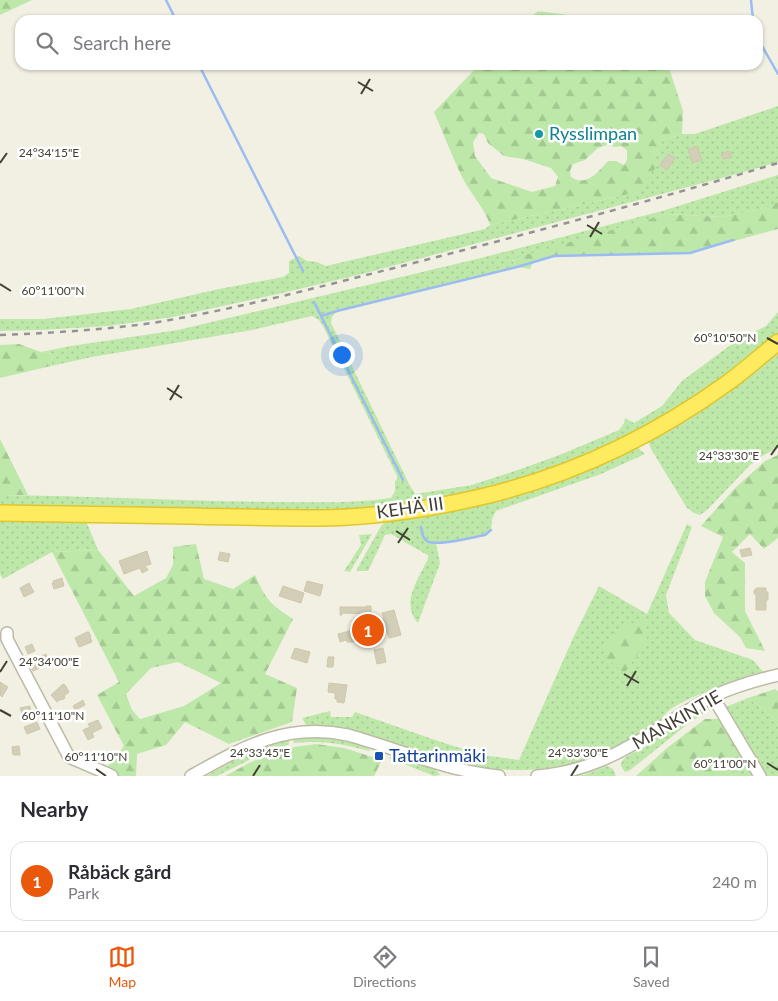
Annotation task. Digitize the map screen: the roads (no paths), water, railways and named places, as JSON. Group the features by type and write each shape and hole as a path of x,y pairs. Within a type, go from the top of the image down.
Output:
{"highway":[{"name":"KEHÄ III","path":"0,513 323,518 380,514 488,495 583,464 641,436 695,405 726,384 778,342"}],"street":[{"path":"6,634 69,758 112,776"},
{"name":"MANKINTIE","path":"537,776 568,771 598,763 636,743 688,710 713,697 761,679 778,675"},
{"path":"713,697 760,776"},
{"path":"191,776 227,756 266,739 301,732 331,731 445,766 499,776"}],"waterway":[{"path":"166,0 174,15"},
{"path":"751,0 752,15"},
{"path":"763,48 778,74"},
{"path":"202,70 303,271"},
{"path":"321,316 554,256 690,253 733,240"},
{"path":"314,302 403,480"},
{"path":"421,527 425,540 431,543 455,541 485,535 491,530"}],"railway":[{"path":"0,335 76,331 152,323 248,304 546,228 778,163"}],"place":[{"name":"Rysslimpan","path":"539,134"},
{"name":"Råbäck gård","path":"368,630"},
{"name":"Tattarinmäki","path":"379,756"}]}
